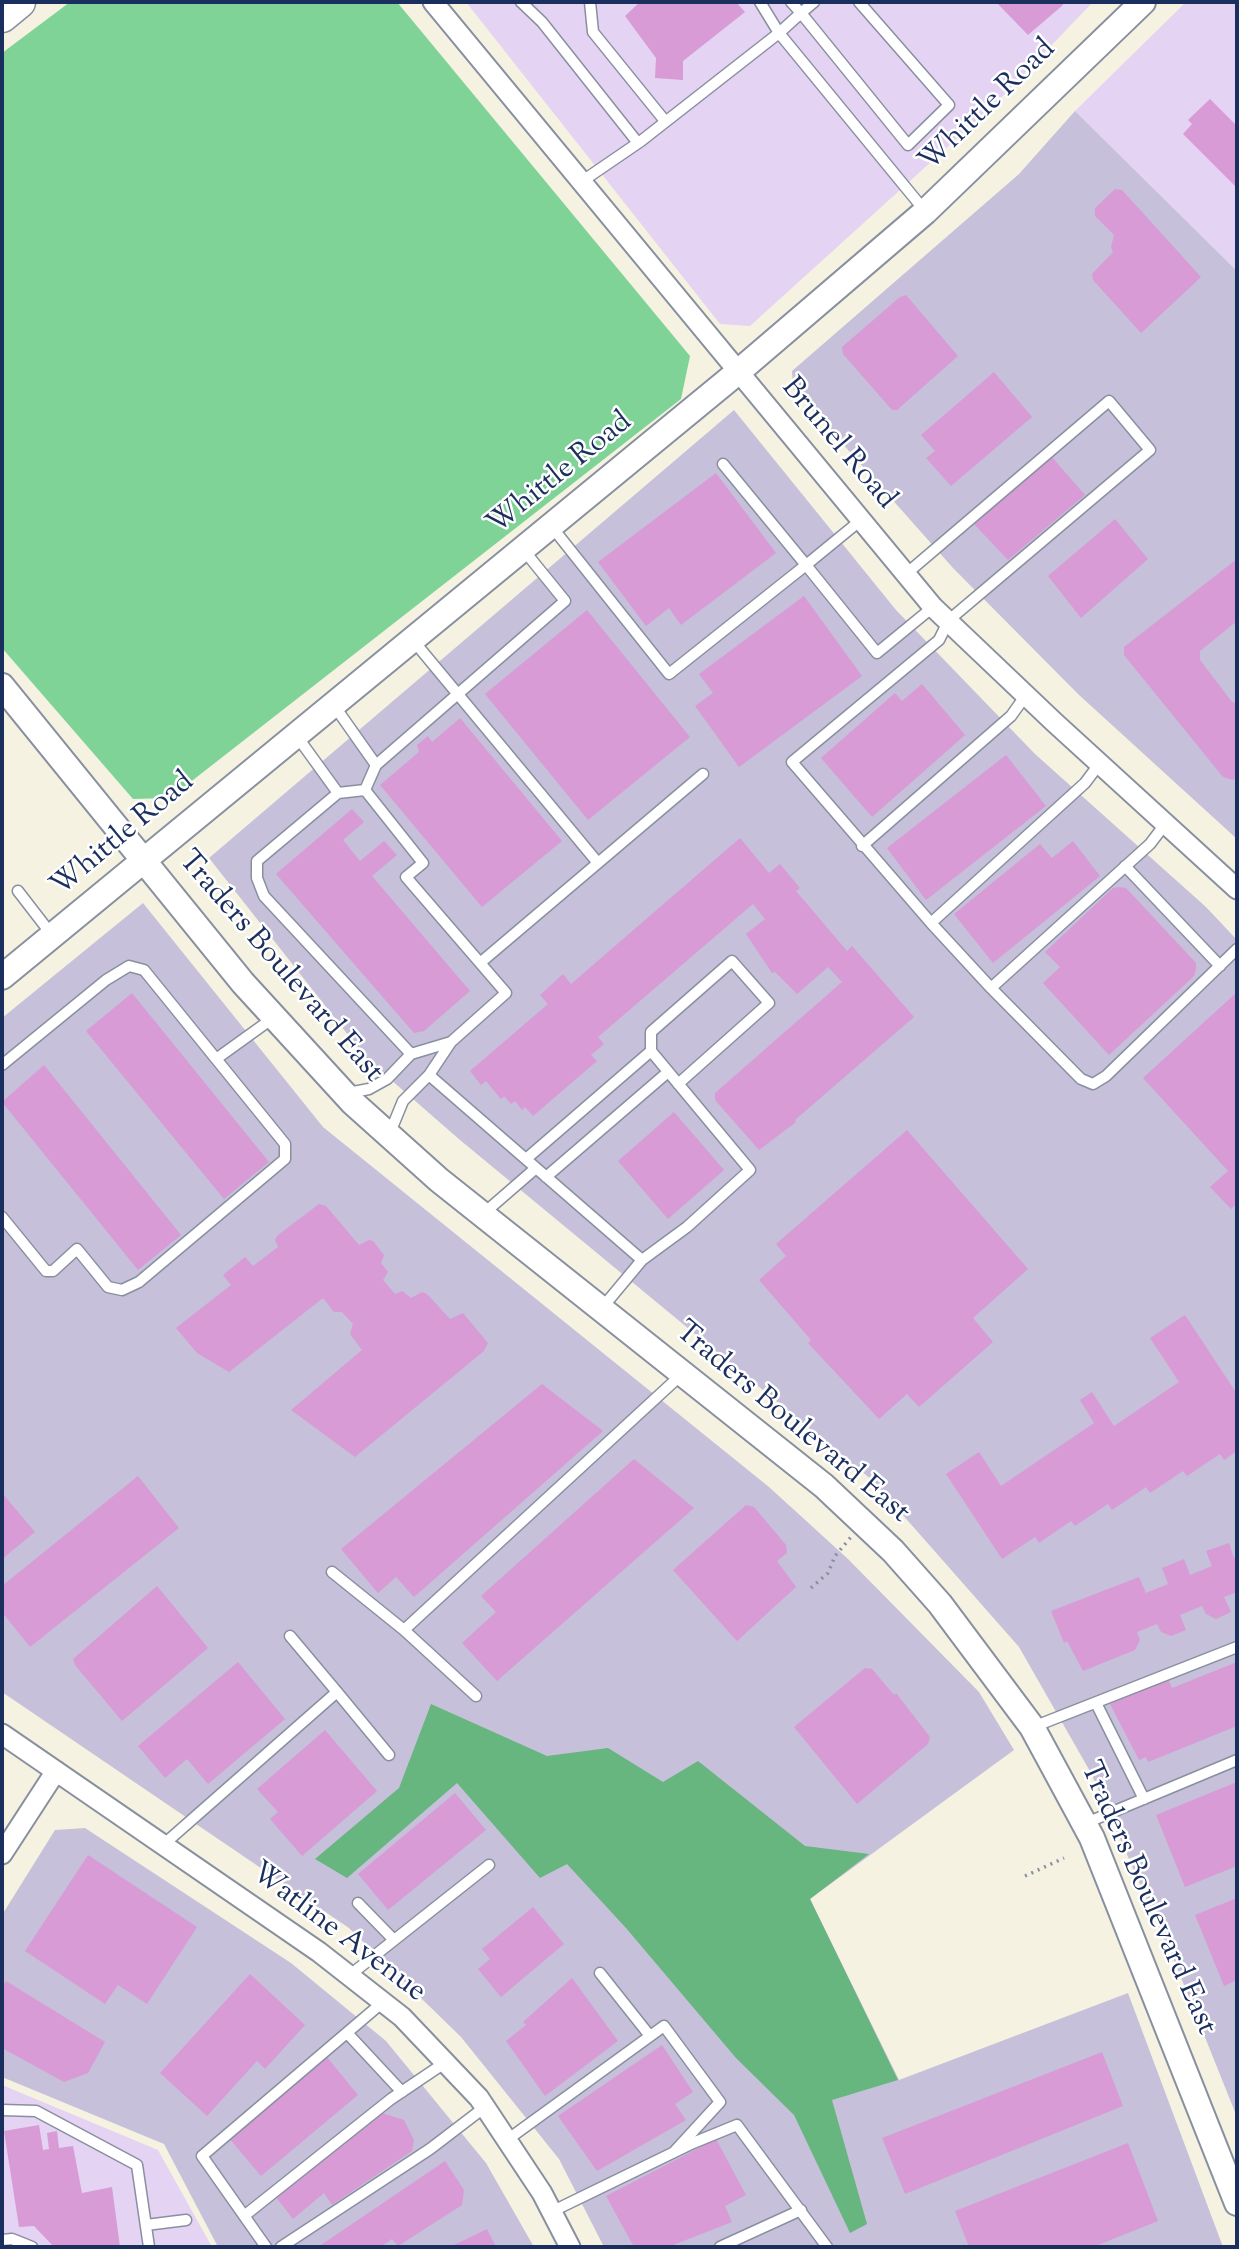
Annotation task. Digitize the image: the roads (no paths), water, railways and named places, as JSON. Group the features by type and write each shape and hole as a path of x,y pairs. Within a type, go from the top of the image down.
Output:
{"main road":[{"path":"2,16 19,2"}],"street":[{"name":"Brunel Road","path":"433,2 933,607 1237,889"},
{"name":"Whittle Road","path":"2,977 411,638 738,372 925,212 1143,2"},
{"name":"Traders Boulevard East","path":"2,685 273,1018 343,1094 483,1215 807,1471 863,1522 940,1604 1032,1727 1084,1824 1161,2007 1237,2203"},
{"name":"Watline Avenue","path":"2,1734 350,1975 384,2002 446,2062 485,2107 553,2210 570,2247"},
{"path":"2,1854 55,1771"}],"lane":[{"path":"520,2 542,22 638,143"},
{"path":"590,2 593,32 666,121"},
{"path":"760,2 779,33 925,212"},
{"path":"791,2 908,145 949,105 859,2"},
{"path":"580,183 638,143 779,33 814,2"},
{"path":"906,574 1109,401 1150,450 949,620 939,640 792,762 931,923 1081,1079 1094,1084 1105,1076 1237,949"},
{"path":"723,464 877,653 933,607"},
{"path":"550,525 669,674 861,520"},
{"path":"365,790 376,765 565,601 522,547"},
{"path":"411,638 598,863"},
{"path":"862,846 1011,716 1026,695"},
{"path":"333,704 376,765"},
{"path":"296,734 338,793"},
{"path":"931,923 1085,783 1100,763"},
{"path":"480,963 703,774"},
{"path":"365,790 338,793 257,861 257,878 264,896 411,1054"},
{"path":"365,790 423,863 406,877 506,993 451,1042 429,1075 403,1101 388,1135"},
{"path":"991,988 1150,844 1166,823"},
{"path":"1125,866 1220,966"},
{"path":"18,891 53,935"},
{"path":"601,1310 642,1260 687,1227 750,1170 678,1084 668,1072 651,1051 651,1032 732,961 769,1003 678,1084"},
{"path":"2,1065 106,980 129,966 144,970 285,1144 285,1159 139,1282 122,1290 108,1287 77,1249 53,1270 46,1271 2,1217"},
{"path":"216,1059 273,1018"},
{"path":"343,1094 369,1089 387,1079 411,1054 451,1042"},
{"path":"526,1159 651,1051"},
{"path":"546,1177 668,1072"},
{"path":"429,1075 642,1260"},
{"path":"483,1215 536,1168"},
{"path":"404,1630 684,1373"},
{"path":"332,1572 404,1630 476,1696"},
{"path":"290,1636 389,1755"},
{"path":"1032,1727 1237,1647"},
{"path":"163,1845 337,1692"},
{"path":"1096,1703 1144,1799"},
{"path":"1084,1824 1237,1760"},
{"path":"350,1975 489,1866"},
{"path":"358,1903 394,1940"},
{"path":"600,1973 650,2036"},
{"path":"266,2247 202,2156 384,2002"},
{"path":"507,2140 664,2026 720,2102 675,2151"},
{"path":"348,2034 401,2092"},
{"path":"244,2216 401,2092 446,2062"},
{"path":"281,2247 430,2150 485,2107"},
{"path":"2,2110 36,2111 137,2165 149,2247"},
{"path":"553,2210 675,2151 737,2125 827,2247"},
{"path":"720,2247 801,2210"},
{"path":"146,2225 186,2220"},
{"path":"2,2240 12,2239 32,2247"}]}
